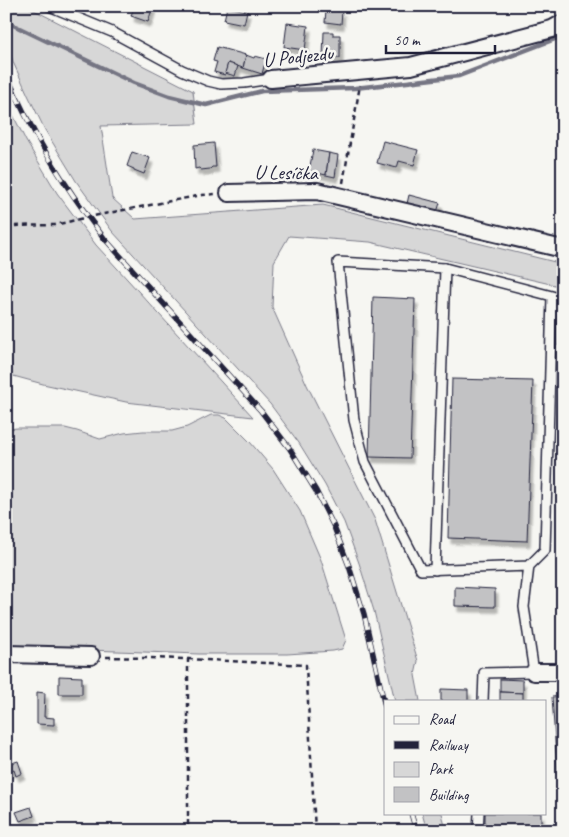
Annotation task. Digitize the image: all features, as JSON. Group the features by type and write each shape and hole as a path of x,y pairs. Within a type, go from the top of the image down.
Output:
{"street":[{"name":"U Podjezdu","path":"271,79 411,66 552,29 563,23"},
{"name":"U Lesíčka","path":"229,193 317,191 563,249"},
{"path":"6,654 92,656"},
{"path":"534,672 563,672"}],"lane":[{"name":"U Podjezdu","path":"49,6 112,32 182,70 208,81 221,84 271,79"},
{"path":"483,700 484,673 534,672 524,607 529,566 545,550 552,296 445,268 338,262 354,420 365,462 421,570 529,566"},
{"path":"435,570 445,268"},
{"path":"478,814 478,831"}],"path":[{"path":"341,197 359,91"},
{"name":"U Lesíčka","path":"6,225 55,225 202,195 229,193"},
{"path":"92,656 306,665 316,831"},
{"path":"188,659 188,831"}],"green space":[{"path":"6,6 26,6 193,91 197,124 101,126 112,198 135,219 323,205 563,264 563,324 558,346 559,286 370,242 289,236 274,262 272,307 307,385 375,520 418,661 415,675 420,700 395,700 374,611 344,522 325,485 299,443 270,404 112,231 76,181 45,130 13,62 6,39"},
{"path":"6,101 26,141 57,193 96,245 253,417 126,402 6,374"},
{"path":"211,415 219,415 226,418 250,442 273,469 300,511 321,560 346,640 342,649 287,654 199,654 6,647 6,429 65,428 100,439 124,433 172,431 187,427"},
{"path":"422,814 442,814 446,831 427,831"}],"building":[{"path":"134,6 153,6 148,22 131,16"},
{"path":"227,7 247,11 244,24 224,20"},
{"path":"326,10 342,11 341,24 325,22"},
{"path":"287,23 308,26 305,50 284,47"},
{"path":"324,32 333,32 333,35 340,35 340,58 323,57"},
{"path":"217,47 246,55 243,68 228,63 225,75 214,72 217,62 213,61"},
{"path":"246,55 266,59 262,74 243,68"},
{"path":"228,63 238,66 235,76 225,73"},
{"path":"383,141 418,150 414,165 399,161 397,168 377,163"},
{"path":"214,143 216,167 201,170 199,168 195,169 194,145"},
{"path":"313,150 329,153 326,175 309,171"},
{"path":"132,152 150,158 144,174 127,166"},
{"path":"329,153 338,155 335,177 326,175"},
{"path":"409,195 440,203 436,215 406,208"},
{"path":"373,297 415,299 410,458 369,457"},
{"path":"452,379 533,381 527,541 448,538"},
{"path":"455,587 495,589 495,607 455,606"},
{"path":"59,676 82,677 82,694 59,694"},
{"path":"500,679 523,680 523,693 500,692"},
{"path":"441,689 468,690 468,700 441,700"},
{"path":"37,692 45,693 44,717 54,718 54,725 37,724"},
{"path":"500,692 523,693 523,700 500,700"},
{"path":"563,696 563,782 558,783 552,697"},
{"path":"18,761 22,773 16,776 14,770 6,773 6,765"},
{"path":"31,807 34,816 20,821 16,812"},
{"path":"485,814 541,814 541,831 485,831"},
{"path":"7,822 10,826 12,831 6,831"}],"waterway":[{"path":"6,24 9,23 134,83 169,96 206,105 262,91 355,88 459,76 563,36"}],"railway":[{"path":"6,73 37,138 89,218 104,238 261,411 290,449 316,491 334,527 349,566 364,614 384,703"},
{"path":"411,814 416,831"}]}
